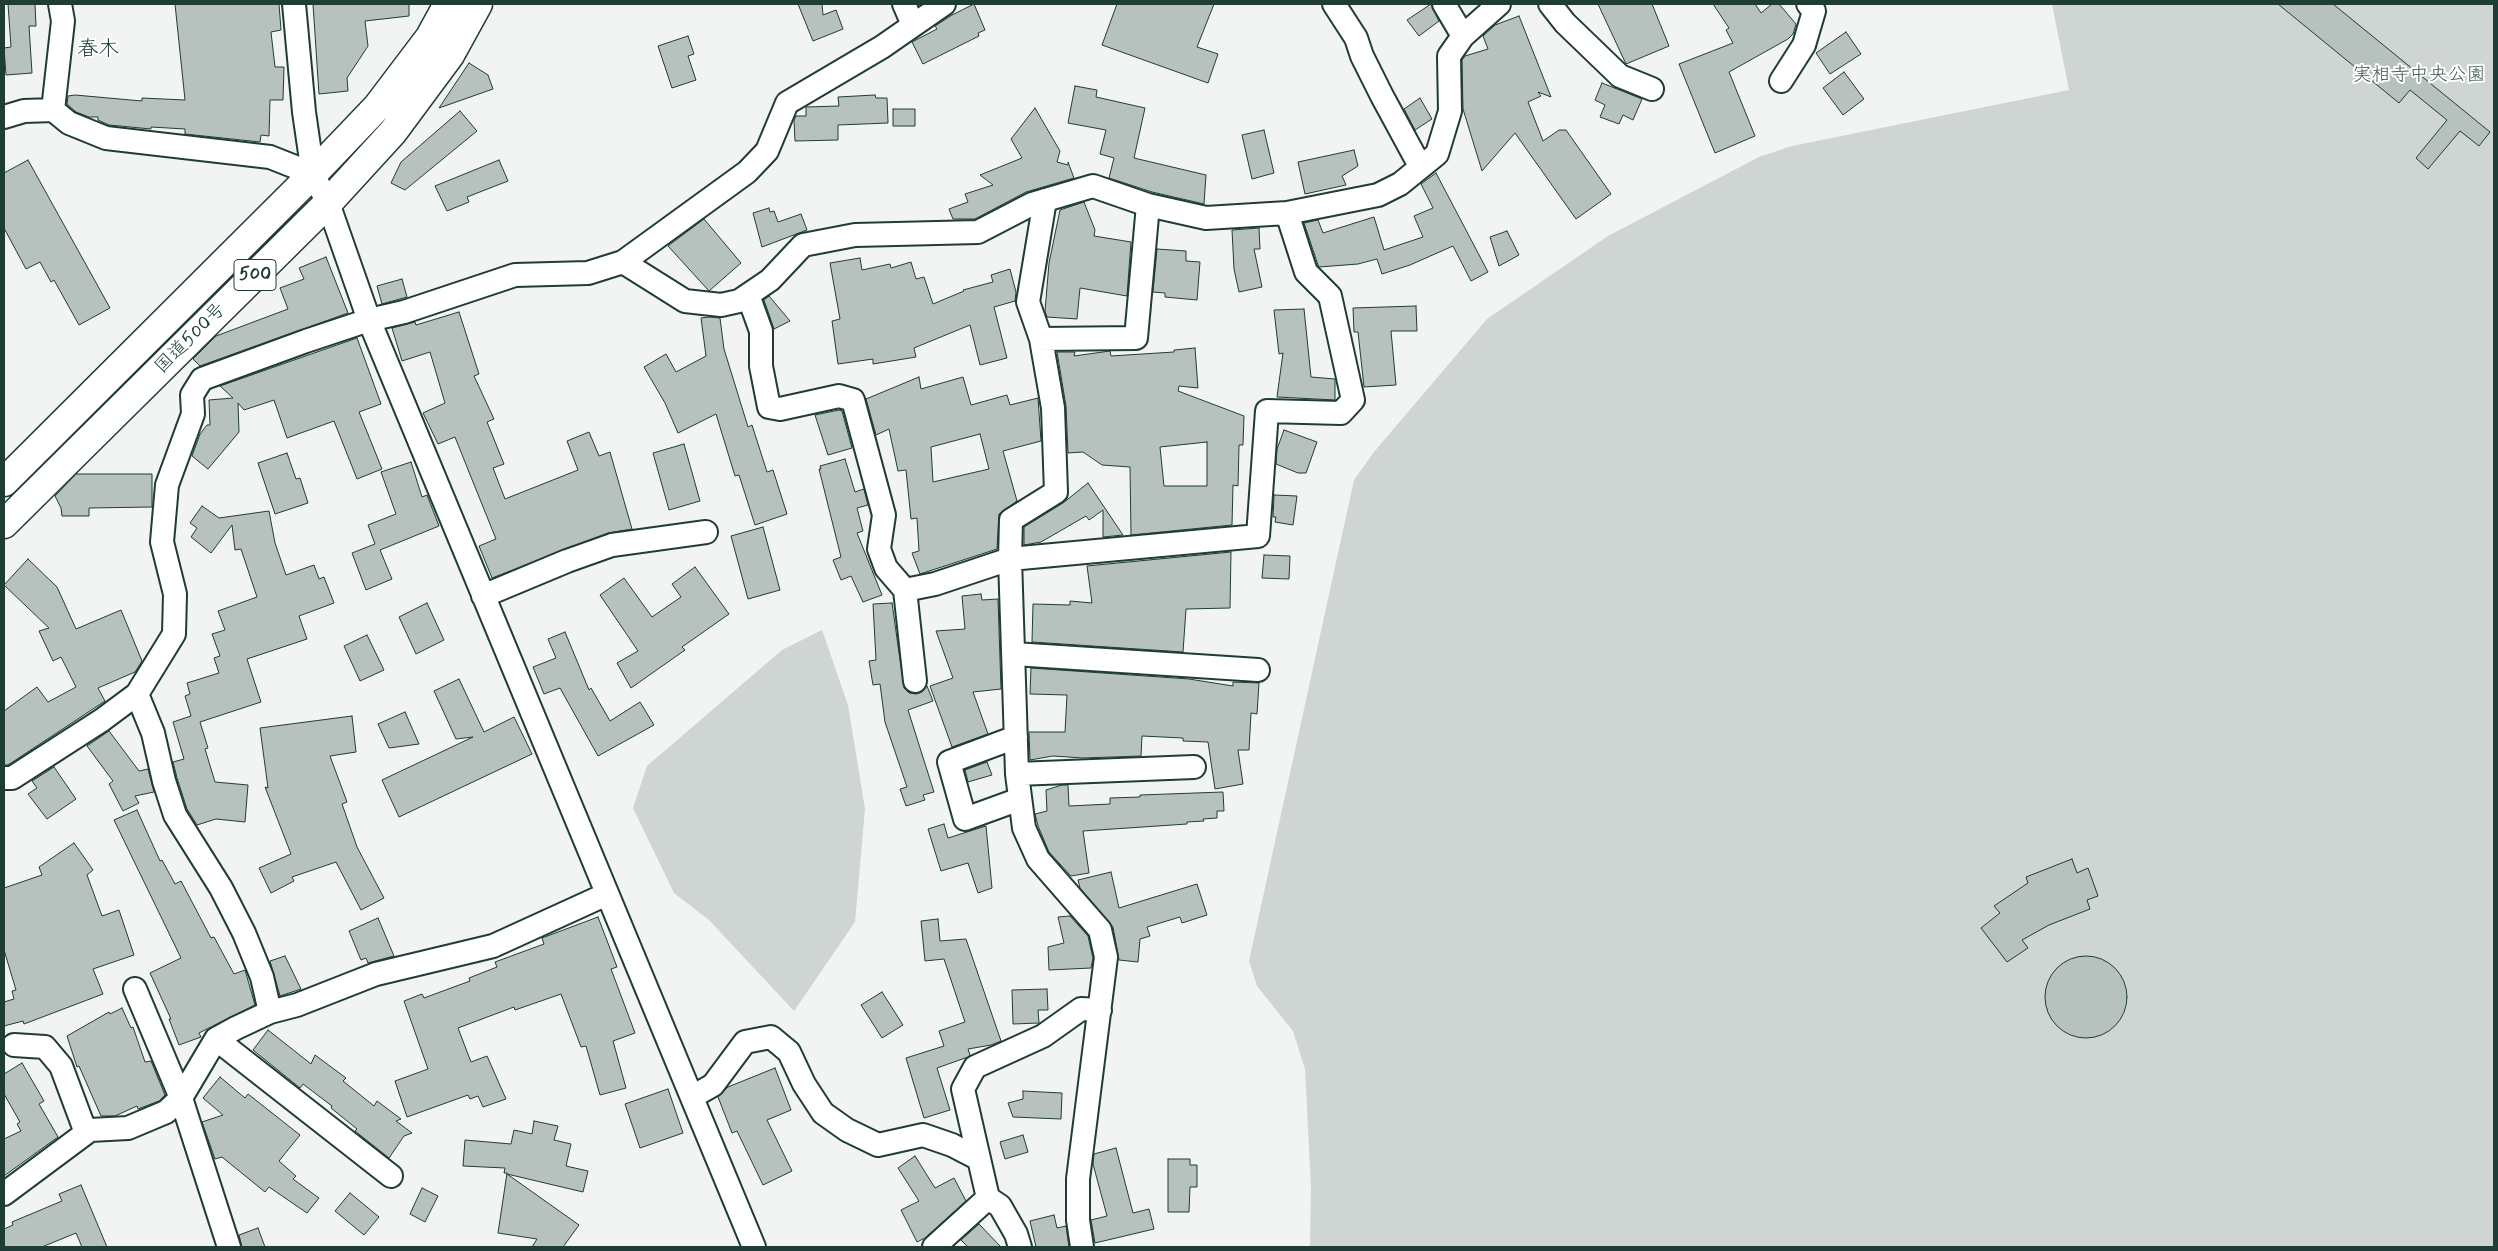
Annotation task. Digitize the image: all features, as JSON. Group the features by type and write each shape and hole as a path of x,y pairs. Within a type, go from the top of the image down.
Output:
{"highway":[{"name":"国道500号","path":"4,482 313,174 377,107 430,37 448,4"},
{"name":"国道500号","path":"4,524 328,203 393,132 450,54 478,4"}],"street":[{"path":"53,110 63,21 60,4"},
{"path":"294,4 304,112 313,174 328,203 369,320 754,1247"},
{"path":"904,4 913,25"},
{"path":"4,778 12,778 102,720 136,694 174,634 175,594 162,542 167,485 193,414 192,395 202,379 306,340 369,320 404,312 515,275 588,273 623,262 747,172 767,151 787,103 882,47 944,4"},
{"path":"1334,4 1356,38 1382,96 1420,166"},
{"path":"1444,4 1463,36"},
{"path":"623,262 685,300 721,304 739,301 770,280 803,245 855,235 978,232 1032,204 1093,186 1148,205 1206,218 1287,213 1378,195 1400,184 1437,154 1450,111 1448,56 1463,36 1499,4"},
{"path":"1550,4 1565,23 1620,76 1652,89"},
{"path":"1781,82 1804,44 1814,10 1808,4"},
{"path":"4,118 24,111 53,110 69,123 106,138 270,157 313,174"},
{"path":"1045,200 1028,302 1041,339 1053,408 1056,492 1011,520 1010,559 1017,774 1024,828 1038,859 1100,930 1106,957 1078,1179 1078,1220 1082,1247"},
{"path":"1041,339 1136,338 1148,205"},
{"path":"905,590 935,584 1010,559 1258,536 1267,411 1341,413 1353,400 1330,296 1306,272 1287,213"},
{"path":"748,295 761,331 761,366 769,407 780,409 839,396 853,400 884,514 879,548 886,568 905,590 915,681"},
{"path":"483,596 566,561 612,545 706,532"},
{"path":"1014,654 1258,670"},
{"path":"136,694 153,733 164,782 175,815 221,888 244,933 262,977 270,1012"},
{"path":"1016,737 949,762 965,818 1020,799"},
{"path":"1017,774 1194,767"},
{"path":"4,1194 90,1130 128,1128 166,1112 181,1098 216,1039 270,1012 297,1005 376,974 494,946 607,894"},
{"path":"135,989 181,1098 229,1247"},
{"path":"1020,1247 1016,1234 1000,1206 988,1198 963,1089 975,1068 1043,1036 1081,1009 1100,1010"},
{"path":"692,1097 712,1085 745,1042 771,1037 790,1052 804,1084 823,1114 847,1130 878,1145 923,1135 952,1145 979,1159"},
{"path":"216,1039 391,1176"},
{"path":"14,1045 45,1047 61,1066 86,1133"},
{"path":"934,1247 988,1198"}],"green space":[{"name":"実相寺中央公園","path":"2052,4 2494,4 2494,1247 1310,1247 1311,1187 1305,1069 1293,1031 1257,986 1249,961 1354,480 1374,452 1487,319 1608,236 1759,157 1792,146 2069,90"},
{"path":"822,630 848,705 865,809 855,922 794,1011 709,920 674,893 633,808 647,766 782,650"}],"building":[{"path":"8,4 35,4 36,26 29,26 32,73 6,75 4,48 11,47"},
{"path":"175,4 279,4 281,30 271,32 275,67 284,67 283,100 270,100 269,136 261,135 260,142 185,134 185,129 151,127 151,129 109,125 98,120 98,117 89,117 76,112 67,104 68,96 75,95 142,101 142,98 185,100"},
{"path":"313,4 409,4 409,16 365,21 368,46 347,78 348,91 319,94"},
{"path":"798,4 822,4 823,15 836,10 843,29 813,41"},
{"path":"974,4 985,30 978,33 979,36 923,64 912,42 937,29 935,26 952,15"},
{"path":"1117,4 1214,4 1197,47 1218,54 1208,83 1102,45"},
{"path":"1431,4 1439,21 1419,36 1407,20"},
{"path":"1598,4 1652,4 1669,46 1626,64"},
{"path":"1713,4 1755,4 1761,13 1772,4 1779,4 1796,24 1793,34 1788,39 1729,72 1755,136 1715,153 1679,64 1733,43 1726,30 1729,28"},
{"path":"2278,4 2333,4 2490,132 2479,146 2460,131 2428,169 2416,158 2447,120 2410,90 2399,103"},
{"path":"1519,16 1551,97 1538,92 1541,96 1528,102 1543,141 1559,130 1566,130 1611,194 1576,219 1515,133 1482,171 1463,109 1462,60 1465,56 1488,49 1483,36 1495,25"},
{"path":"1846,32 1861,54 1830,74 1816,53"},
{"path":"688,36 694,54 688,56 696,80 672,88 658,46"},
{"path":"469,63 488,75 493,89 439,108"},
{"path":"1844,72 1864,99 1843,115 1823,88"},
{"path":"1602,83 1642,99 1633,120 1623,115 1619,124 1600,117 1605,105 1595,100"},
{"path":"1075,86 1097,90 1096,97 1145,108 1134,158 1206,175 1204,204 1152,192 1109,178 1114,158 1100,154 1106,130 1068,123"},
{"path":"875,95 876,98 887,98 888,123 838,125 838,140 795,141 794,120 796,116 806,116 806,107 839,106 838,97"},
{"path":"1420,98 1432,119 1415,130 1404,109"},
{"path":"1035,108 1060,151 1057,162 1068,165 1068,162 1074,178 1026,192 975,219 953,219 949,209 968,202 965,194 993,185 980,175 1022,158 1011,139"},
{"path":"893,109 915,109 915,126 893,126"},
{"path":"460,111 477,131 405,190 391,183 401,162"},
{"path":"1264,130 1274,173 1252,179 1242,135"},
{"path":"1354,150 1358,166 1342,176 1346,185 1305,194 1298,162"},
{"path":"28,160 110,308 79,325 54,280 51,282 40,262 26,269 4,228 4,173"},
{"path":"499,160 508,181 467,197 469,202 447,211 435,186"},
{"path":"1436,173 1488,272 1471,281 1453,246 1410,265 1382,274 1377,259 1358,264 1319,267 1304,223 1318,220 1323,233 1374,217 1384,250 1423,237 1414,216 1433,208 1421,184"},
{"path":"1084,202 1095,230 1094,236 1131,242 1127,296 1080,288 1077,319 1047,317 1045,311 1049,263 1060,210"},
{"path":"769,208 770,212 774,211 778,222 801,214 807,230 762,247 753,213"},
{"path":"704,219 741,263 709,291 668,246"},
{"path":"1259,228 1260,249 1254,249 1262,287 1239,292 1234,269 1232,230"},
{"path":"1507,231 1519,255 1499,266 1490,237"},
{"path":"1157,249 1186,251 1186,261 1200,262 1197,300 1165,297 1165,293 1153,292"},
{"path":"326,257 348,313 200,366 193,359 216,336 288,309 280,288 304,279 299,268"},
{"path":"860,258 862,270 890,264 891,268 911,262 916,279 924,277 933,304 963,290 993,282 991,275 1010,269 1016,292 1015,301 994,307 1007,358 980,365 970,325 914,348 916,357 873,364 873,359 838,364 832,321 840,319 830,263"},
{"path":"402,279 407,297 382,304 377,286"},
{"path":"769,296 790,321 774,329 764,300"},
{"path":"1416,306 1417,331 1391,331 1396,385 1364,387 1358,332 1354,332 1353,308"},
{"path":"1304,309 1311,377 1335,379 1335,400 1277,397 1283,353 1279,354 1274,310"},
{"path":"459,312 479,374 474,376 494,419 487,422 504,464 493,468 505,499 578,470 567,441 589,432 599,456 610,452 632,529 608,533 492,578 479,546 496,539 455,437 438,444 423,413 445,403 430,352 402,361 392,328 415,322 416,325"},
{"path":"701,318 720,318 724,349 748,427 752,425 767,472 773,470 787,514 755,525 739,475 735,476 716,414 678,433 665,403 644,367 666,354 676,372 706,356"},
{"path":"357,338 381,404 359,412 382,469 357,479 334,421 287,438 274,400 244,410 238,403 239,432 208,469 192,456 200,434 207,425 210,425 209,400 233,398 220,386"},
{"path":"1195,348 1198,388 1179,386 1178,391 1244,416 1243,445 1239,445 1238,486 1233,485 1232,525 1131,535 1130,467 1102,465 1083,452 1068,453 1066,406 1057,352 1075,352 1074,356 1110,351 1111,356 1174,352 1174,350","holes":["1207,442 1207,486 1164,486 1160,447"]},
{"path":"919,377 921,389 963,377 971,405 1007,395 1010,405 1038,398 1041,441 1003,451 1017,501 999,514 997,549 920,574 912,553 919,551 917,518 911,519 906,470 898,471 889,429 876,435 866,399","holes":["980,434 989,469 933,482 931,447"]},
{"path":"842,411 852,448 828,455 815,415"},
{"path":"1284,430 1317,442 1306,473 1298,473 1276,464 1277,449"},
{"path":"684,444 700,501 669,510 653,453"},
{"path":"287,453 296,479 300,478 308,503 275,514 258,463"},
{"path":"845,459 855,492 864,489 868,505 857,508 863,531 857,533 882,595 863,602 851,576 841,580 833,560 841,557 819,469 821,469 820,466"},
{"path":"411,462 422,497 427,495 439,526 380,550 392,579 366,590 352,553 375,544 368,525 396,514 381,472"},
{"path":"76,474 152,474 152,507 89,508 89,516 62,516 61,508 55,496"},
{"path":"1088,483 1123,535 1103,537 1103,510 1089,520 1086,516 1041,542 1024,545 1024,527 1063,503"},
{"path":"1274,495 1297,496 1293,525 1275,522 1276,517 1273,517"},
{"path":"202,506 219,518 269,511 275,543 286,575 314,565 319,579 324,577 334,603 299,616 307,639 247,659 261,702 200,722 208,748 205,749 215,782 248,785 245,822 216,819 197,825 187,809 173,762 184,759 173,722 191,716 185,696 190,694 187,683 219,673 214,658 220,656 212,634 225,630 218,611 257,597 241,549 235,550 232,525 211,553 191,537 197,528 190,523"},
{"path":"763,527 780,590 748,599 731,536"},
{"path":"1231,552 1230,608 1186,609 1183,652 1032,642 1033,604 1070,605 1070,601 1092,603 1087,566"},
{"path":"1264,555 1290,556 1289,579 1262,578"},
{"path":"28,559 57,587 76,629 121,610 142,661 135,672 98,688 105,701 8,765 4,765 4,711 37,687 48,702 76,687 61,657 53,661 39,631 49,628 4,585"},
{"path":"695,567 729,614 682,647 685,650 631,688 617,663 638,651 600,595 624,578 652,617 681,597 672,584"},
{"path":"981,594 982,600 998,599 1001,689 973,692 988,734 952,747 930,686 953,678 936,631 965,629 962,596"},
{"path":"427,603 444,640 416,654 399,617"},
{"path":"892,603 904,688 909,693 916,694 922,692 927,686 933,701 908,710 934,792 923,795 925,800 906,806 900,789 907,787 885,722 880,684 873,685 869,661 876,660 873,604"},
{"path":"565,632 589,690 591,688 610,721 640,702 654,725 598,756 560,688 544,694 533,667 556,658 548,639"},
{"path":"367,635 384,670 360,681 344,646"},
{"path":"1031,668 1189,679 1233,686 1233,682 1259,683 1257,714 1251,713 1249,750 1238,750 1243,784 1215,789 1208,742 1183,741 1183,738 1142,736 1141,756 1083,758 1053,756 1030,760 1029,732 1065,732 1067,695 1030,694"},
{"path":"459,679 484,732 514,717 532,754 399,817 382,780 473,737 456,739 434,691"},
{"path":"405,712 419,744 389,748 378,724"},
{"path":"352,716 356,752 330,756 347,802 342,804 357,847 384,898 361,910 336,862 292,877 294,881 271,893 259,868 291,854 265,787 268,788 260,728"},
{"path":"109,731 139,771 148,769 154,792 135,796 139,803 123,811 109,784 113,781 87,746"},
{"path":"987,762 992,775 968,782 965,770"},
{"path":"54,767 76,799 47,819 28,794 37,788 32,781"},
{"path":"1068,785 1069,806 1110,804 1110,798 1140,797 1140,795 1223,792 1224,811 1217,811 1217,818 1187,822 1187,824 1083,831 1089,873 1071,876 1049,852 1035,814 1047,811 1046,790"},
{"path":"137,810 160,861 162,860 175,884 181,881 211,938 214,937 234,974 245,970 255,1005 199,1033 201,1037 179,1045 169,1019 171,1019 150,973 181,958 114,820"},
{"path":"944,824 948,838 986,826 992,888 978,893 968,863 941,871 928,829"},
{"path":"74,843 93,870 87,875 102,916 119,910 134,955 93,969 103,994 24,1024 23,1021 4,1026 4,1002 14,999 12,991 16,990 4,950 4,888 42,875 39,867"},
{"path":"2072,859 2077,873 2088,868 2098,896 2087,900 2090,909 2049,925 2022,940 2028,948 2007,962 1981,928 2000,913 1994,906 2028,883 2026,877"},
{"path":"1111,872 1119,908 1197,884 1207,915 1182,923 1180,917 1147,927 1150,936 1140,939 1138,962 1119,960 1113,927 1080,888 1078,880"},
{"path":"1070,916 1088,936 1093,958 1091,968 1049,970 1048,947 1064,943 1058,917"},
{"path":"598,917 617,967 611,969 635,1033 613,1041 626,1088 600,1095 586,1046 581,1047 561,994 515,1010 514,1007 458,1028 471,1062 487,1056 506,1099 483,1107 478,1096 470,1099 468,1095 407,1117 395,1081 428,1069 404,1001 422,994 424,998 470,981 469,978 497,967 495,962 544,944 542,938"},
{"path":"378,918 394,956 368,963 366,958 361,960 349,931"},
{"path":"938,919 940,941 966,939 1001,1041 991,1045 968,1049 970,1055 968,1057 937,1068 950,1110 924,1118 906,1058 944,1046 939,1031 965,1022 944,959 925,961 921,921"},
{"path":"285,956 301,989 280,996 270,961"},
{"path":"2086,956 2102,959 2115,968 2124,981 2127,997 2124,1013 2115,1026 2102,1035 2086,1038 2070,1035 2057,1026 2048,1013 2045,997 2048,981 2057,968 2070,959"},
{"path":"1047,989 1048,1010 1038,1010 1039,1023 1013,1024 1012,990"},
{"path":"882,992 903,1025 882,1038 861,1005"},
{"path":"122,1008 131,1028 133,1027 145,1062 151,1061 165,1095 159,1101 138,1109 137,1106 115,1116 101,1116 79,1066 77,1067 67,1036 109,1012 110,1014"},
{"path":"268,1030 311,1064 315,1055 346,1078 343,1081 374,1106 377,1101 401,1119 396,1121 412,1133 404,1136 389,1158 355,1131 357,1129 331,1108 332,1106 303,1084 300,1088 253,1050"},
{"path":"22,1063 44,1101 39,1104 58,1137 4,1176 4,1139 21,1131 17,1124 20,1122 4,1094 4,1074"},
{"path":"775,1068 791,1110 767,1120 792,1171 763,1185 737,1131 732,1133 718,1097 728,1087"},
{"path":"220,1077 245,1098 248,1094 300,1135 279,1161 296,1176 293,1179 319,1198 307,1213 269,1187 265,1192 222,1157 215,1159 202,1122 223,1115 203,1098"},
{"path":"668,1089 683,1133 640,1148 625,1104"},
{"path":"1023,1091 1062,1093 1061,1119 1013,1117 1008,1103 1023,1099"},
{"path":"534,1121 558,1126 554,1140 571,1144 566,1166 588,1171 583,1192 507,1174 579,1225 563,1247 532,1247 537,1239 498,1233 507,1173 504,1173 505,1168 463,1166 465,1140 511,1144 514,1130 532,1134"},
{"path":"1023,1135 1028,1152 1005,1159 1000,1142"},
{"path":"1116,1148 1133,1213 1149,1209 1154,1229 1095,1243 1091,1220 1107,1216 1093,1164 1094,1154"},
{"path":"915,1156 935,1188 954,1178 966,1201 925,1238 917,1242 901,1210 919,1201 898,1168"},
{"path":"1168,1159 1190,1159 1190,1165 1197,1165 1197,1187 1190,1187 1189,1212 1168,1212"},
{"path":"81,1185 107,1247 82,1247 76,1233 42,1247 4,1247 4,1229 13,1225 12,1222 62,1201 59,1194"},
{"path":"422,1188 438,1196 425,1222 410,1214"},
{"path":"350,1193 379,1217 364,1235 335,1211"},
{"path":"1054,1215 1057,1228 1066,1226 1069,1247 1036,1247 1030,1221"},
{"path":"979,1224 1001,1247 968,1247 961,1240"},
{"path":"258,1228 265,1247 242,1247 239,1235"}],"district":[{"name":"春木","path":"98,51"}]}
